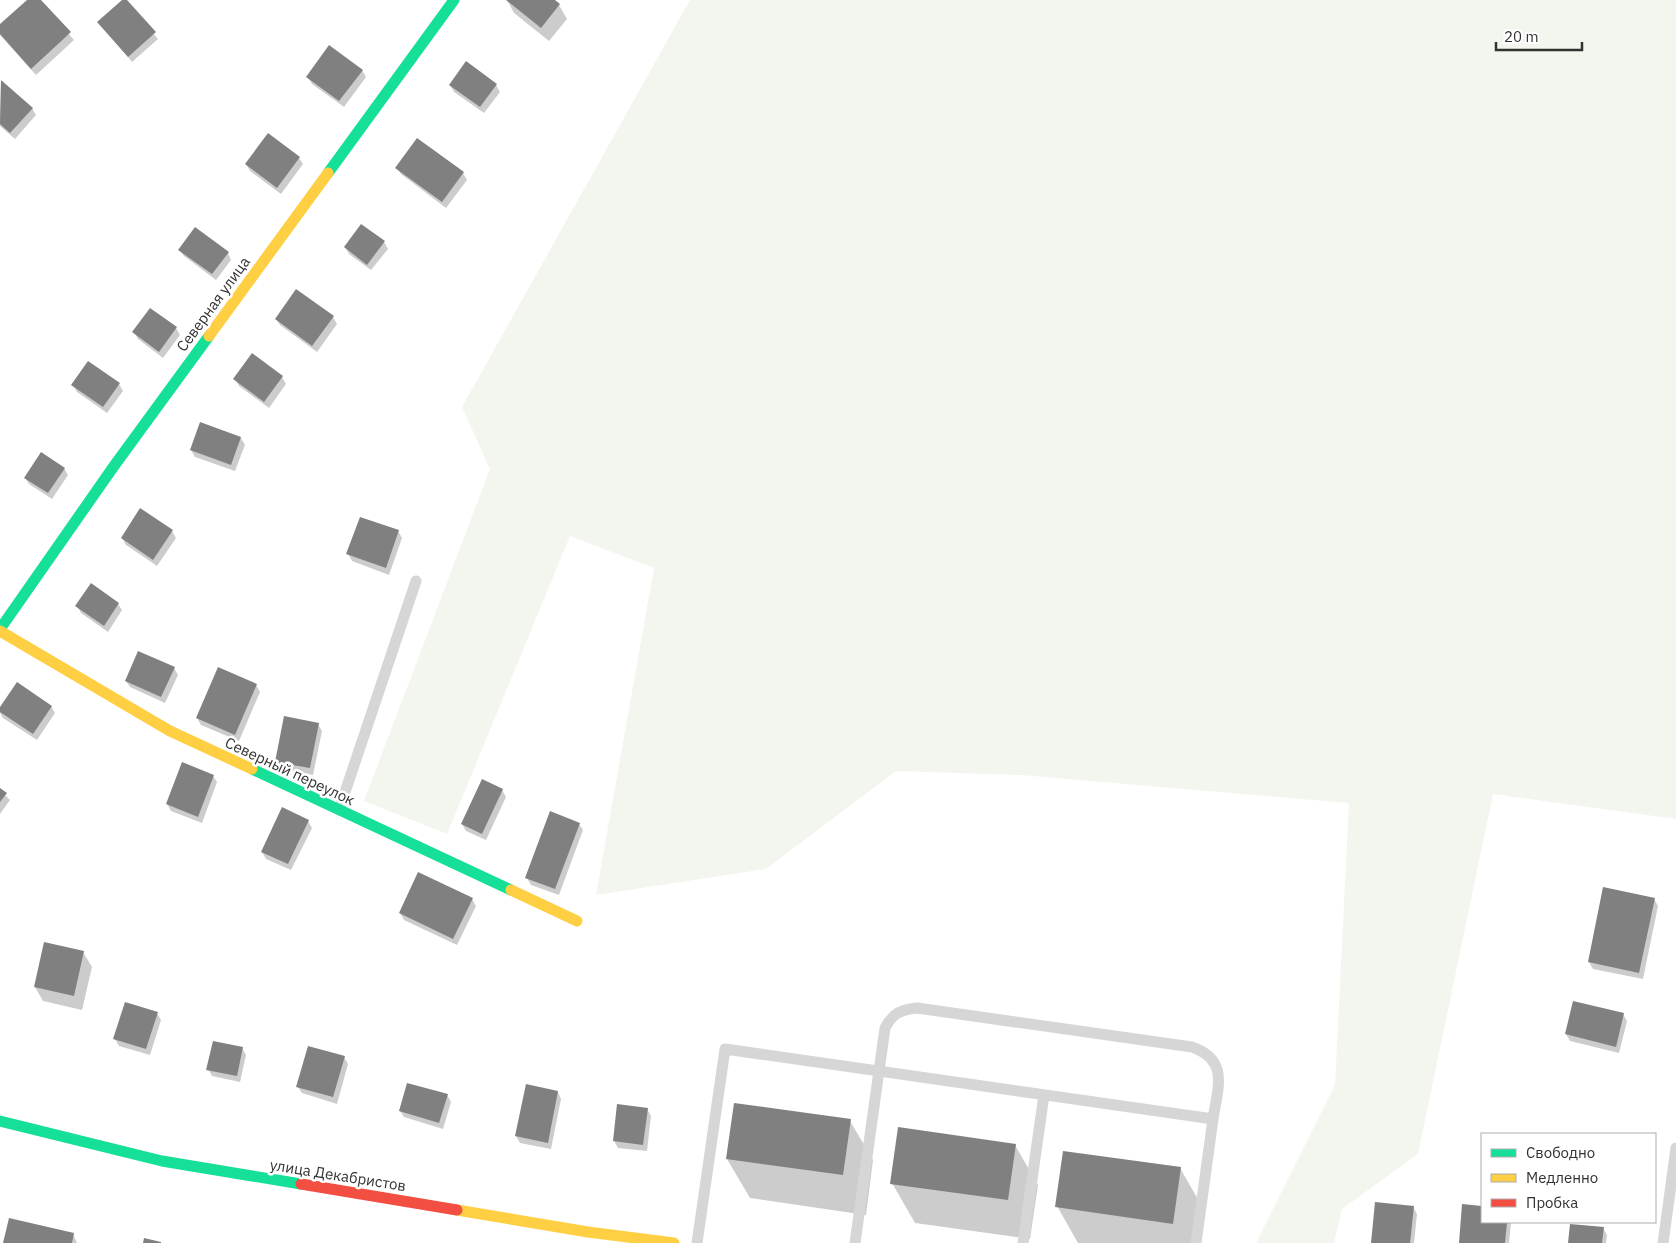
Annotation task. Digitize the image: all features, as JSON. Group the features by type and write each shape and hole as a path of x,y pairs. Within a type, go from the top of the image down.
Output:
{"street":[{"name":"Северная улица","path":"0,630 114,466 454,0"},
{"name":"Северный переулок","path":"0,630 170,731 577,920"},
{"name":"улица Декабристов","path":"0,1121 162,1161 588,1232 674,1243"}],"lane":[{"path":"339,810 416,581"},
{"path":"855,1243 885,1028 891,1017 900,1010 917,1008 1192,1047 1206,1052 1216,1064 1219,1077 1196,1243"},
{"path":"697,1243 725,1050 1213,1119"},
{"path":"1022,1243 1044,1094"},
{"path":"1663,1243 1676,1148"}],"shaded area":[{"path":"690,0 1676,0 1676,819 1493,794 1418,1154 1342,1209 1334,1243 1256,1243 1335,1085 1349,803 1021,775 896,771 766,869 596,895 654,568 570,536 447,834 364,801 490,469 462,407"}],"building":[{"path":"27,0 41,0 71,32 31,69 0,34 0,24"},
{"path":"122,0 127,0 156,32 128,57 97,22"},
{"path":"506,0 555,0 560,4 541,28"},
{"path":"329,45 363,70 339,101 306,77"},
{"path":"466,61 497,84 480,107 449,85"},
{"path":"1,80 33,108 10,133 0,124"},
{"path":"268,133 300,157 277,188 245,164"},
{"path":"417,138 464,172 442,202 395,168"},
{"path":"361,224 385,241 367,265 344,247"},
{"path":"195,227 229,252 212,274 178,250"},
{"path":"296,289 334,316 312,346 275,319"},
{"path":"150,308 177,327 159,352 132,332"},
{"path":"252,353 283,376 264,402 233,379"},
{"path":"88,361 120,383 103,407 71,385"},
{"path":"200,422 241,437 231,465 190,450"},
{"path":"41,452 65,468 48,493 24,478"},
{"path":"140,508 173,530 153,560 121,538"},
{"path":"360,517 399,530 386,568 346,554"},
{"path":"91,583 119,603 104,626 75,606"},
{"path":"138,651 175,667 161,697 125,681"},
{"path":"218,667 257,684 235,735 196,718"},
{"path":"17,682 52,706 33,734 0,712 0,707"},
{"path":"284,716 319,723 310,768 275,762"},
{"path":"182,762 214,775 198,817 166,804"},
{"path":"482,779 503,789 482,834 461,824"},
{"path":"0,788 7,793 0,802"},
{"path":"282,807 309,820 288,864 261,852"},
{"path":"550,811 580,823 555,889 525,878"},
{"path":"418,872 473,898 453,939 399,913"},
{"path":"1603,887 1655,898 1639,973 1588,962"},
{"path":"44,942 84,951 74,996 34,987"},
{"path":"1573,1001 1624,1013 1616,1047 1565,1034"},
{"path":"125,1002 158,1012 146,1049 113,1039"},
{"path":"213,1041 243,1047 237,1076 206,1070"},
{"path":"308,1046 345,1056 333,1097 296,1087"},
{"path":"407,1083 448,1094 439,1123 399,1111"},
{"path":"526,1084 558,1091 548,1143 515,1136"},
{"path":"734,1103 851,1119 843,1175 726,1159"},
{"path":"617,1104 648,1108 643,1145 613,1141"},
{"path":"898,1127 1016,1144 1008,1200 890,1184"},
{"path":"1063,1151 1181,1167 1173,1224 1055,1207"},
{"path":"1375,1202 1414,1206 1410,1243 1371,1243"},
{"path":"1462,1204 1481,1206 1481,1223 1507,1223 1505,1243 1459,1243"},
{"path":"9,1218 74,1233 72,1243 3,1243"},
{"path":"1570,1224 1604,1227 1602,1243 1568,1243"},
{"path":"144,1238 161,1242 161,1243 143,1243"}],"traffic: fast":[{"path":"328,173 454,0"},
{"path":"0,629 114,466 209,336"},
{"path":"252,769 511,890"},
{"path":"0,1121 162,1161 301,1184"}],"traffic: slow":[{"path":"209,336 328,173"},
{"path":"0,631 170,731 252,769"},
{"path":"511,890 577,921"},
{"path":"457,1210 588,1232 674,1243"}],"traffic: jam":[{"path":"301,1184 457,1210"}]}
